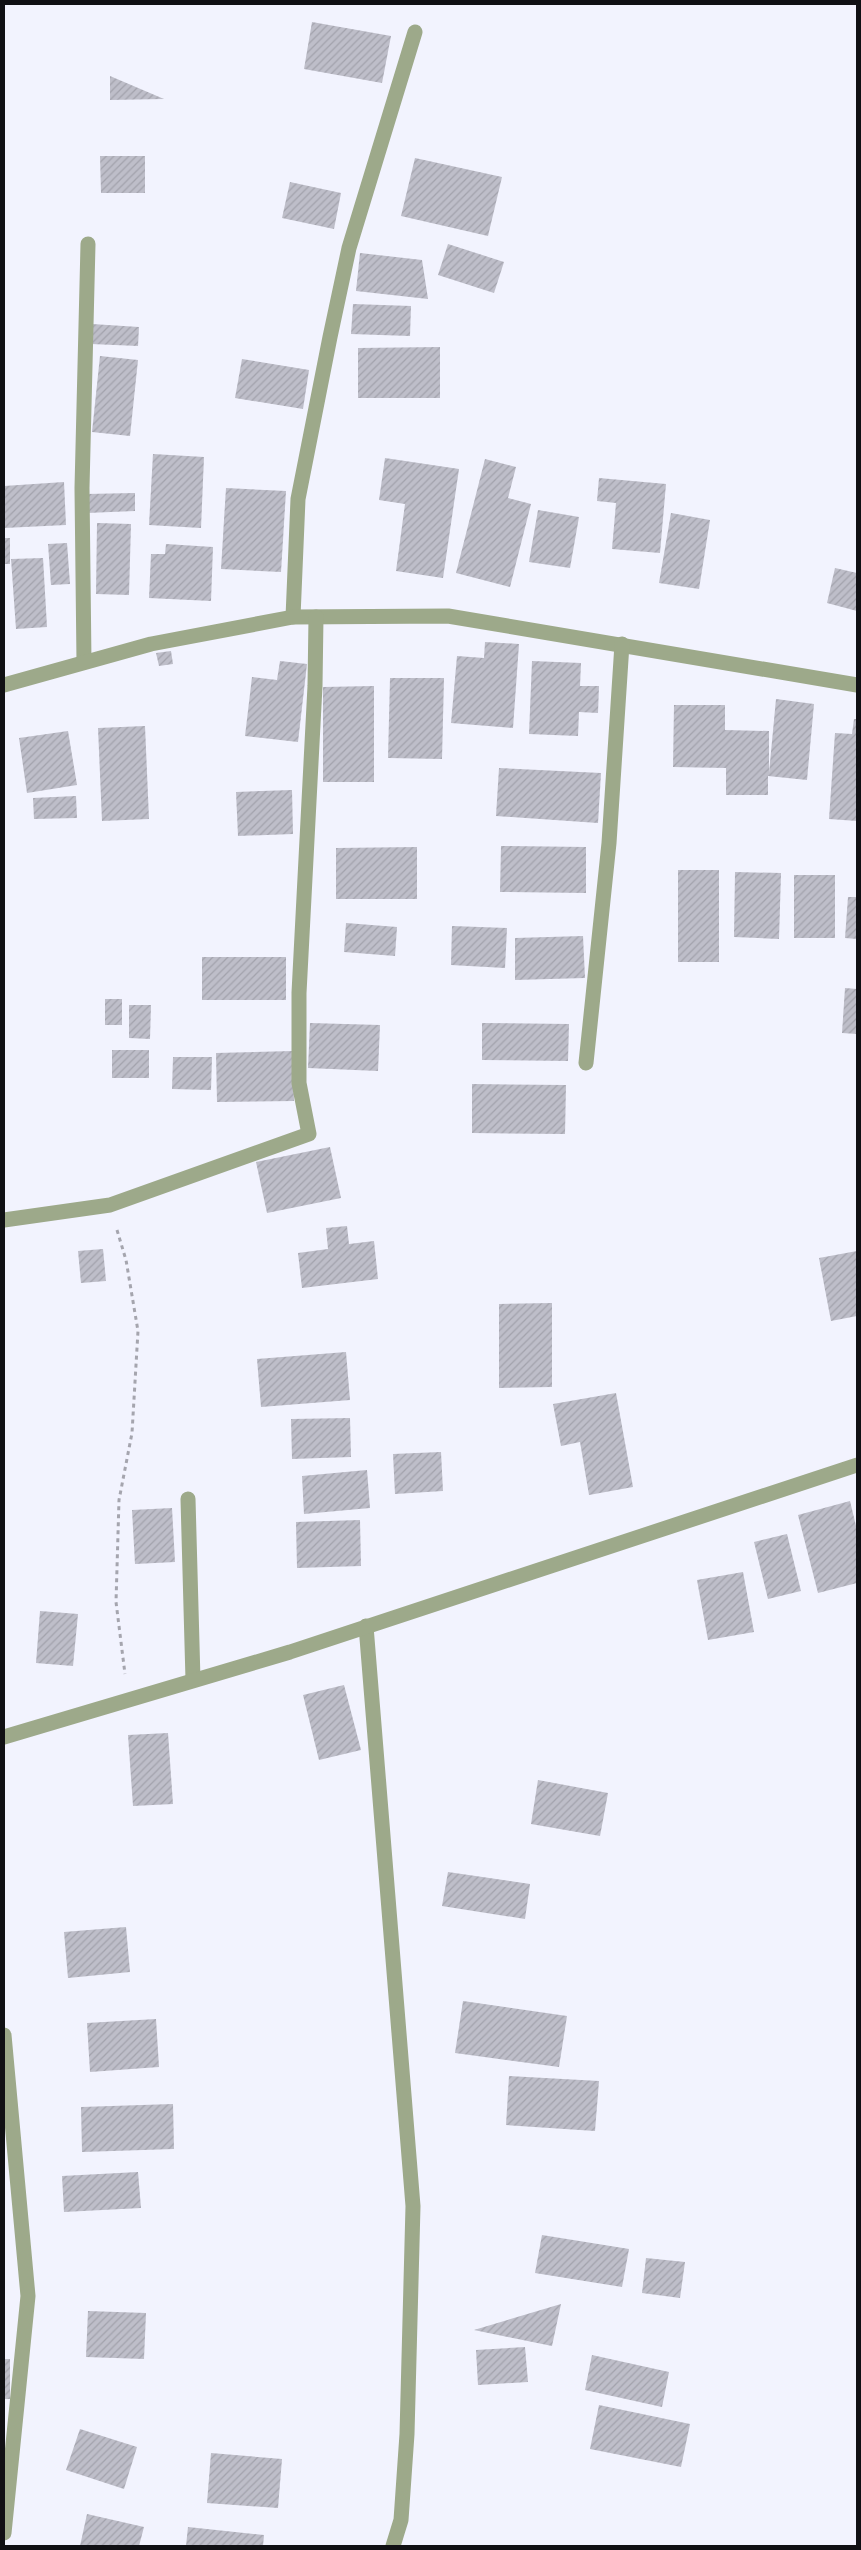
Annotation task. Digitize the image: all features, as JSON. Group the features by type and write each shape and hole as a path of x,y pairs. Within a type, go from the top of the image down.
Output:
{"street":[{"path":"293,617 298,499 348,248 415,32"},
{"path":"84,662 82,488 88,244"},
{"path":"4,684 151,644 293,617 448,616 857,685"},
{"path":"4,1220 110,1205 309,1134 299,1083 299,993 315,686 316,617"},
{"path":"586,1063 609,843 622,644"},
{"path":"4,1737 366,1626 857,1465"},
{"path":"188,1499 194,1680"},
{"path":"366,1626 394,1949 413,2206 406,2444 401,2520 392,2546"},
{"path":"4,2035 28,2296 4,2533"}],"path":[{"path":"110,1205 126,1260 138,1331 132,1433 120,1500 116,1592 128,1700"}],"building":[{"path":"312,22 391,36 382,83 304,69"},
{"path":"110,76 164,99 110,100"},
{"path":"100,156 145,156 145,193 101,193"},
{"path":"415,158 502,177 488,236 401,216"},
{"path":"290,182 341,193 334,229 282,218"},
{"path":"448,244 504,262 494,293 438,275"},
{"path":"360,253 422,260 428,299 356,291"},
{"path":"353,304 411,306 410,336 351,334"},
{"path":"92,324 139,327 138,346 91,344"},
{"path":"440,347 440,398 358,398 358,348"},
{"path":"100,356 138,360 130,436 92,432"},
{"path":"242,359 309,370 303,409 235,398"},
{"path":"153,454 204,457 201,528 149,525"},
{"path":"385,458 459,469 443,578 396,571 405,504 379,500"},
{"path":"485,459 516,467 508,498 531,504 510,587 456,573"},
{"path":"599,478 666,484 660,553 612,549 616,503 597,501"},
{"path":"64,482 66,525 4,528 4,486"},
{"path":"226,488 286,491 281,572 221,569"},
{"path":"135,493 135,511 87,513 86,494"},
{"path":"538,510 579,517 570,568 529,562"},
{"path":"671,513 710,520 699,589 659,583"},
{"path":"97,523 131,524 129,595 96,594"},
{"path":"4,538 10,538 10,564 4,564"},
{"path":"67,543 70,584 51,585 48,544"},
{"path":"166,544 213,547 211,601 149,598 151,554 165,554"},
{"path":"43,558 47,627 16,629 11,559"},
{"path":"835,568 857,573 857,611 827,603"},
{"path":"485,642 519,644 513,728 451,723 457,656 484,658"},
{"path":"171,651 173,664 159,666 156,653"},
{"path":"280,661 307,664 298,742 245,736 252,677 277,680"},
{"path":"532,661 581,663 580,686 599,686 598,713 579,712 578,736 529,734"},
{"path":"390,678 444,678 442,759 388,758"},
{"path":"374,686 374,782 323,782 323,687"},
{"path":"776,699 814,704 807,780 768,776 768,795 726,795 726,768 673,767 674,705 725,705 725,730 769,731 769,773"},
{"path":"854,719 857,719 857,821 829,819 835,733 852,734"},
{"path":"145,726 149,819 102,821 98,728"},
{"path":"68,731 77,785 27,793 19,738"},
{"path":"499,768 601,773 598,823 496,816"},
{"path":"292,790 293,834 238,836 236,792"},
{"path":"76,796 77,818 34,819 33,798"},
{"path":"501,846 586,847 586,893 500,892"},
{"path":"417,847 417,899 336,899 336,848"},
{"path":"678,870 719,870 719,962 678,962"},
{"path":"735,872 781,873 779,939 734,937"},
{"path":"794,875 835,875 835,938 794,938"},
{"path":"848,897 857,897 857,939 845,938"},
{"path":"346,923 397,927 395,956 344,952"},
{"path":"452,926 507,928 505,968 451,965"},
{"path":"583,936 585,978 515,980 515,938"},
{"path":"202,957 286,957 286,1000 202,1000"},
{"path":"845,988 857,989 857,1034 842,1033"},
{"path":"105,999 122,999 122,1025 105,1025"},
{"path":"129,1005 151,1005 150,1039 129,1038"},
{"path":"310,1023 380,1025 378,1071 308,1068"},
{"path":"482,1023 569,1024 568,1061 482,1060"},
{"path":"112,1050 149,1050 149,1078 112,1078"},
{"path":"293,1051 294,1101 217,1102 216,1053"},
{"path":"173,1057 212,1057 211,1090 172,1089"},
{"path":"472,1084 566,1085 565,1134 472,1133"},
{"path":"330,1147 341,1198 267,1213 256,1162"},
{"path":"347,1226 349,1244 374,1241 378,1279 302,1288 298,1253 328,1249 326,1228"},
{"path":"103,1249 106,1281 81,1283 78,1251"},
{"path":"857,1251 857,1316 831,1321 819,1258"},
{"path":"552,1303 552,1387 499,1388 499,1304"},
{"path":"346,1352 350,1400 261,1407 257,1359"},
{"path":"616,1393 633,1487 589,1495 580,1442 561,1446 553,1404"},
{"path":"350,1418 351,1457 292,1459 291,1419"},
{"path":"441,1452 443,1491 395,1494 393,1454"},
{"path":"367,1470 370,1508 304,1514 302,1476"},
{"path":"850,1501 857,1530 857,1583 818,1593 798,1515"},
{"path":"172,1508 175,1562 135,1564 132,1510"},
{"path":"360,1520 361,1566 297,1568 296,1522"},
{"path":"787,1534 801,1591 768,1599 754,1542"},
{"path":"743,1572 754,1632 708,1640 697,1580"},
{"path":"40,1611 78,1614 73,1666 36,1663"},
{"path":"344,1685 361,1750 319,1760 303,1695"},
{"path":"168,1733 173,1804 133,1806 128,1735"},
{"path":"538,1780 608,1793 600,1836 531,1824"},
{"path":"448,1872 530,1884 525,1919 442,1906"},
{"path":"126,1927 130,1972 68,1978 64,1932"},
{"path":"463,2001 567,2016 559,2067 455,2053"},
{"path":"156,2019 159,2067 90,2072 87,2023"},
{"path":"509,2076 599,2081 595,2131 506,2125"},
{"path":"173,2104 174,2149 82,2152 81,2107"},
{"path":"138,2172 141,2208 64,2212 62,2176"},
{"path":"542,2235 629,2249 622,2287 535,2273"},
{"path":"646,2258 685,2262 680,2298 642,2293"},
{"path":"561,2304 552,2346 474,2330"},
{"path":"88,2311 146,2313 144,2359 86,2357"},
{"path":"525,2347 528,2382 478,2385 476,2350"},
{"path":"592,2355 669,2372 662,2407 585,2390"},
{"path":"4,2359 10,2359 10,2399 4,2399"},
{"path":"599,2405 690,2424 681,2467 590,2449"},
{"path":"80,2429 137,2447 124,2489 66,2470"},
{"path":"211,2453 282,2459 278,2508 207,2503"},
{"path":"87,2514 144,2527 139,2546 80,2546"},
{"path":"188,2527 264,2535 263,2546 186,2546"}]}
